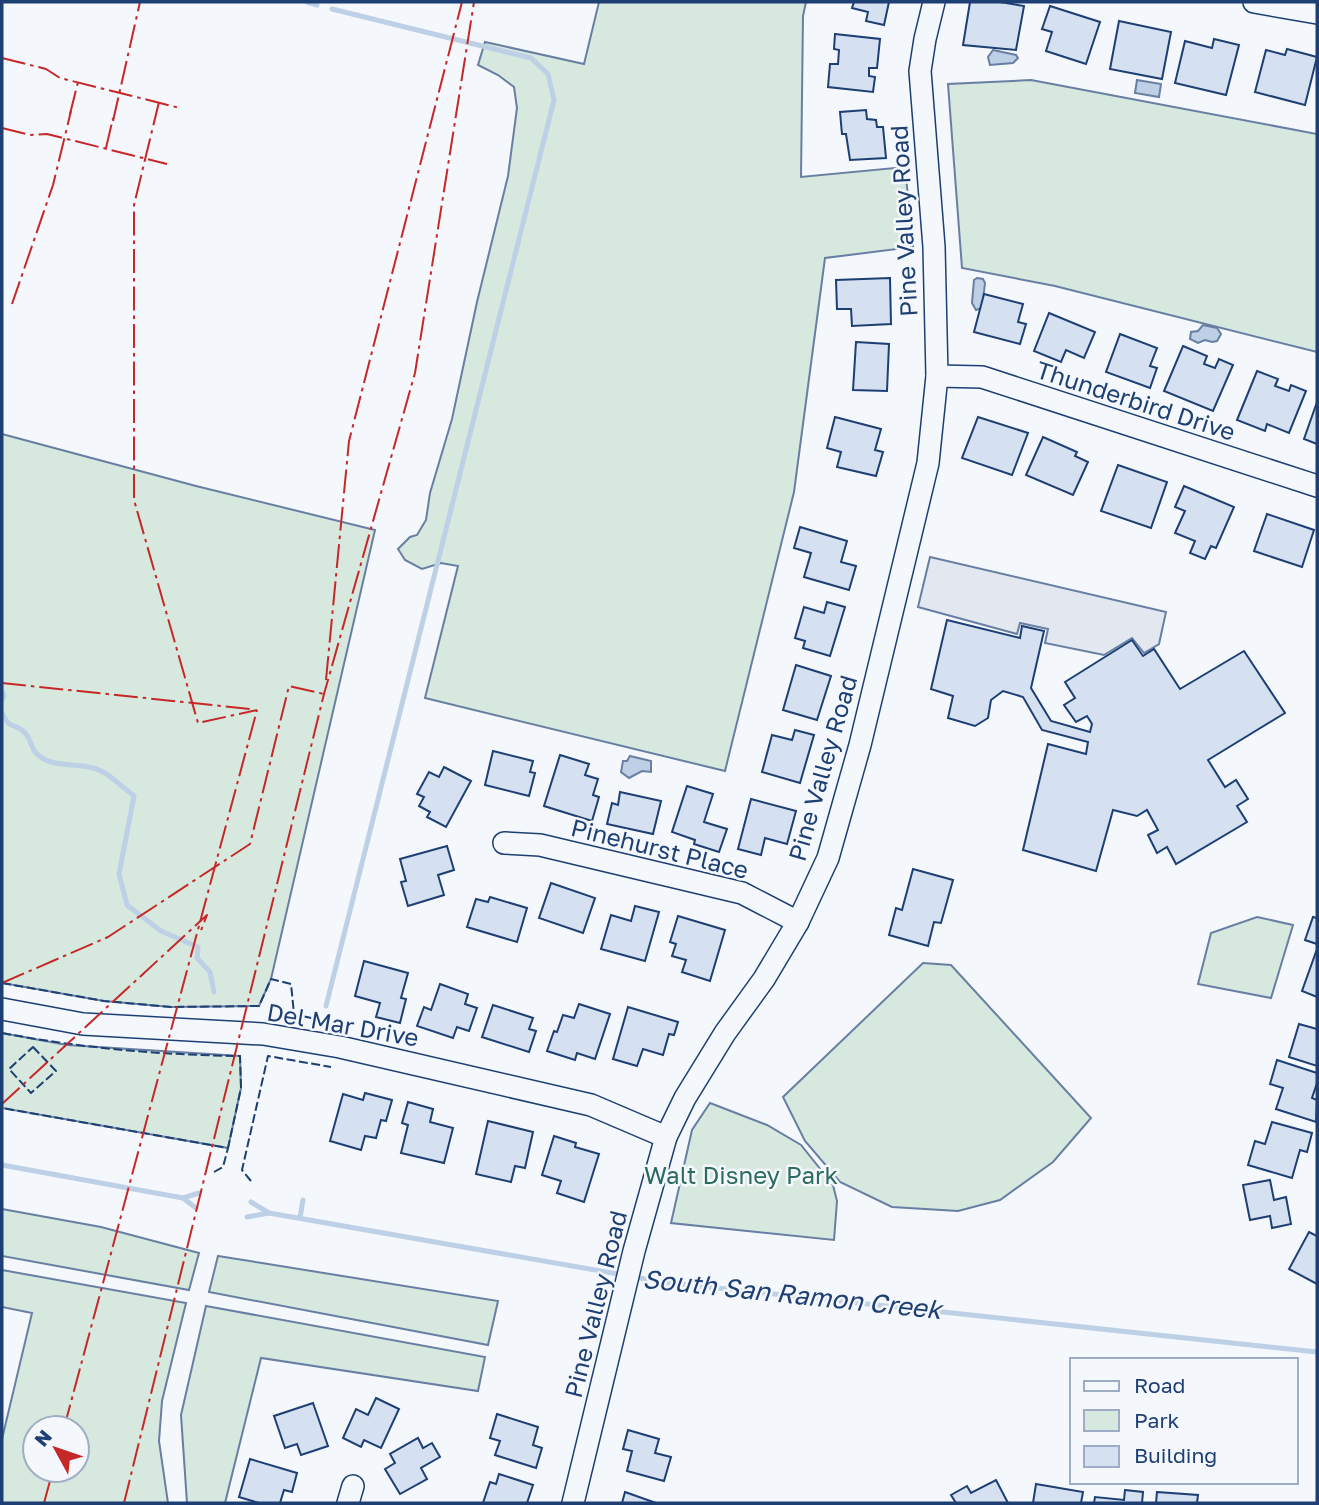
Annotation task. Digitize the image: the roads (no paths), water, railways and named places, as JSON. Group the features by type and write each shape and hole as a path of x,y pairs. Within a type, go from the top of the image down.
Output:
{"street":[{"name":"Pine Valley Road","path":"573,1503 634,1251 666,1137 685,1098 725,1033 765,979 798,922 828,858 860,745 928,463 937,376 933,247 920,71 934,2"},
{"path":"1254,2 1317,13"},
{"name":"Thunderbird Drive","path":"937,376 982,377 1317,486"},
{"name":"Pinehurst Place","path":"504,843 540,845 742,893 798,922"},
{"name":"Del Mar Drive","path":"2,1009 83,1024 263,1034 341,1047 591,1105 666,1137"}],"water":[{"path":"993,50 1016,55 1018,58 1013,63 990,65 988,57"},
{"path":"1137,80 1161,84 1159,97 1135,93"},
{"path":"983,279 985,283 982,308 976,310 972,303 974,280"},
{"path":"1203,325 1217,328 1221,334 1217,341 1205,340 1198,343 1190,339 1191,332 1198,331"},
{"path":"630,756 651,761 651,772 642,771 629,778 621,772 623,761 627,761"}],"waterway":[{"path":"307,2 317,5"},
{"path":"326,1006 554,100 548,74 531,58 332,9"},
{"path":"2,691 2,700"},
{"path":"2,713 10,725 25,733 35,752 41,757 55,763 98,770 134,796 119,874 127,905 161,931 198,947 197,958 210,972 214,992"},
{"name":"South San Ramon Creek","path":"2,1165 183,1198 199,1193"},
{"name":"South San Ramon Creek","path":"183,1198 196,1208"},
{"path":"300,1218 303,1200"},
{"name":"South San Ramon Creek","path":"251,1202 269,1213 624,1275"},
{"name":"South San Ramon Creek","path":"247,1217 269,1213"},
{"name":"South San Ramon Creek","path":"634,1277 1317,1352"}],"park label":[{"name":"Walt Disney Park","path":"741,1174"}]}
